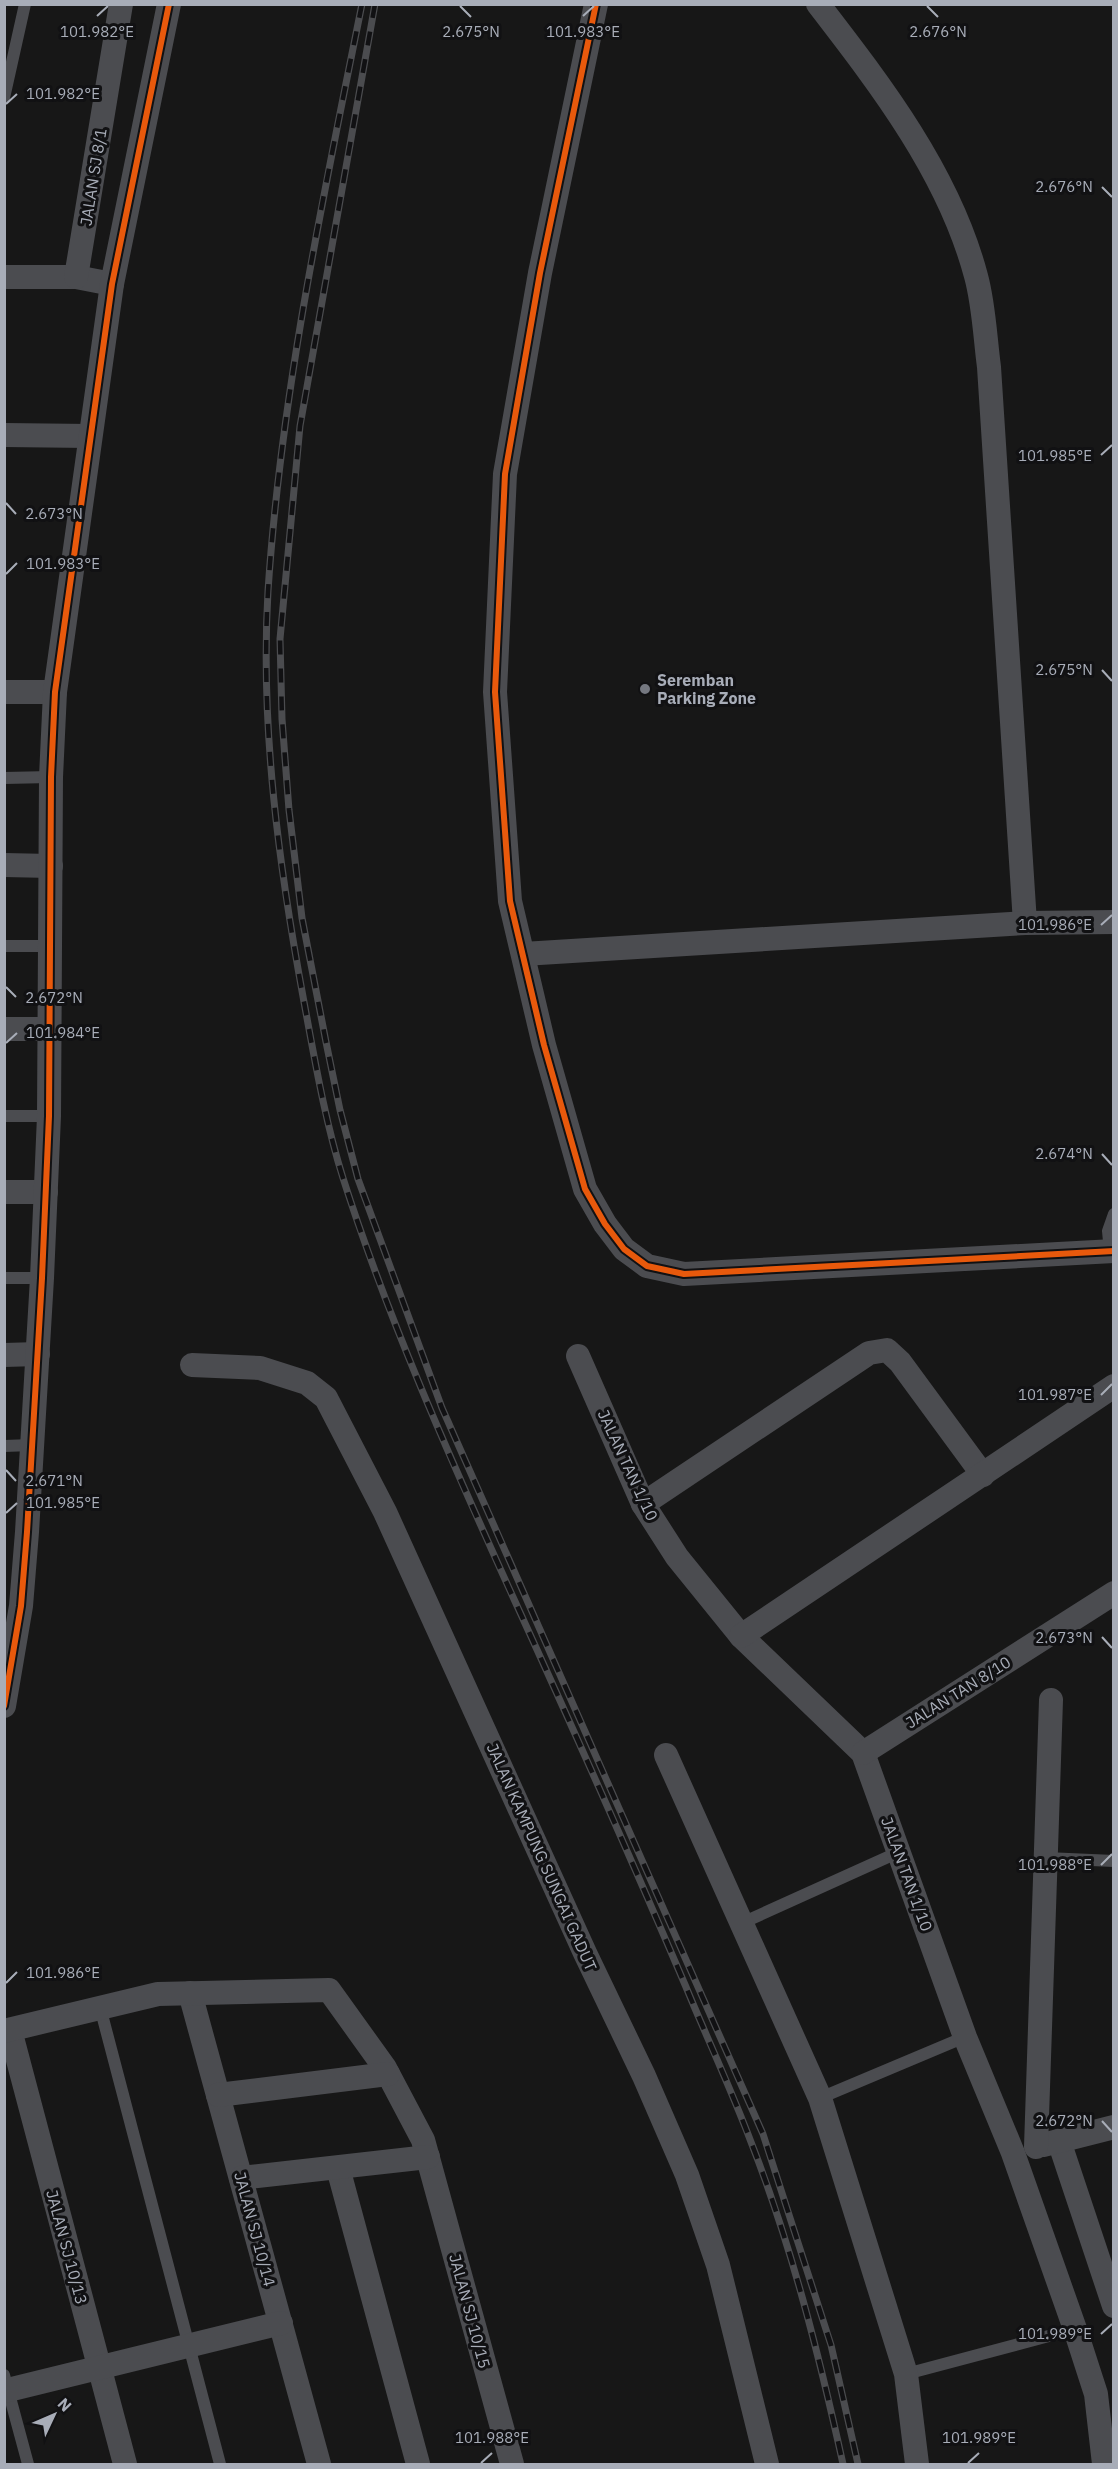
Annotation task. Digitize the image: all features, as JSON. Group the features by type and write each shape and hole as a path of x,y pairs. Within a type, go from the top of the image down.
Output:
{"street":[{"name":"JALAN SJ 8/1","path":"76,278 121,4"},
{"path":"4,1706 21,1606 16,1533 32,1445 42,1278 49,1116 51,777 55,692 112,284 169,4"},
{"path":"596,4 540,273 505,474 495,692 510,901 544,1045 585,1190 605,1224 624,1249 647,1266 684,1274 1112,1252"},
{"path":"818,4 914,136 952,207 976,277 989,367 1025,923"},
{"path":"4,277 76,278 112,284"},
{"path":"4,435 90,436"},
{"path":"4,692 55,692"},
{"path":"4,865 51,866"},
{"path":"523,954 1025,923 1113,922"},
{"path":"4,1029 49,1029"},
{"path":"4,1192 46,1192"},
{"path":"643,1504 869,1353 887,1350 900,1362 983,1475"},
{"path":"4,1355 38,1354"},
{"name":"JALAN TAN 1/10","path":"578,1356 643,1504 677,1557 741,1636 863,1753 965,2037 1024,2150 1096,2394 1104,2464"},
{"name":"JALAN KAMPUNG SUNGAI GADUT","path":"192,1365 260,1368 307,1383 326,1398 385,1512 585,1953 644,2076 687,2175 718,2265 767,2464"},
{"path":"741,1636 1113,1386"},
{"name":"JALAN TAN 8/10","path":"863,1753 1113,1593"},
{"path":"1052,1700 1046,1858 1024,2150 1113,2127"},
{"path":"666,1755 820,2098 906,2374 917,2464"},
{"name":"JALAN SJ 10/15","path":"190,1993 329,1990 388,2074 423,2140 512,2464"},
{"path":"7,2031 159,1994 190,1993"},
{"name":"JALAN SJ 10/14","path":"190,1993 320,2464"},
{"name":"JALAN SJ 10/13","path":"7,2031 125,2464"},
{"path":"218,2095 388,2074"},
{"path":"1059,2141 1113,2306"},
{"path":"241,2178 428,2157"},
{"path":"338,2168 418,2464"},
{"path":"6,2386 99,2369 281,2323"}],"lane":[{"path":"4,98 25,4"},
{"path":"4,778 51,777"},
{"path":"4,946 50,946"},
{"path":"4,1116 49,1116"},
{"path":"1112,1252 1108,1231 1113,1214"},
{"path":"4,1278 42,1278"},
{"path":"4,1446 32,1445"},
{"path":"742,1923 899,1852"},
{"path":"1046,1858 1113,1861"},
{"path":"100,2007 220,2464"},
{"path":"820,2098 965,2037"},
{"path":"906,2374 1075,2329"},
{"path":"6,2386 28,2464"}],"railway":[{"path":"362,4 305,296 293,370 274,517 268,591 267,694 274,797 287,900 316,1069 343,1178 380,1285 422,1390 644,1889 751,2142 792,2261 843,2464"},
{"path":"375,4 300,426 280,639 282,719 289,810 302,918 326,1042 340,1110 358,1179 442,1408 763,2134 831,2345 858,2464"}],"cycle path":[{"path":"4,1706 21,1606 42,1278 49,1116 51,777 55,692 112,284 169,4"},
{"path":"596,4 540,273 505,474 495,692 510,901 544,1045 585,1189 605,1224 624,1249 647,1266 684,1274 1114,1251"}],"place":[{"name":"Seremban Parking Zone","path":"645,689"}]}
